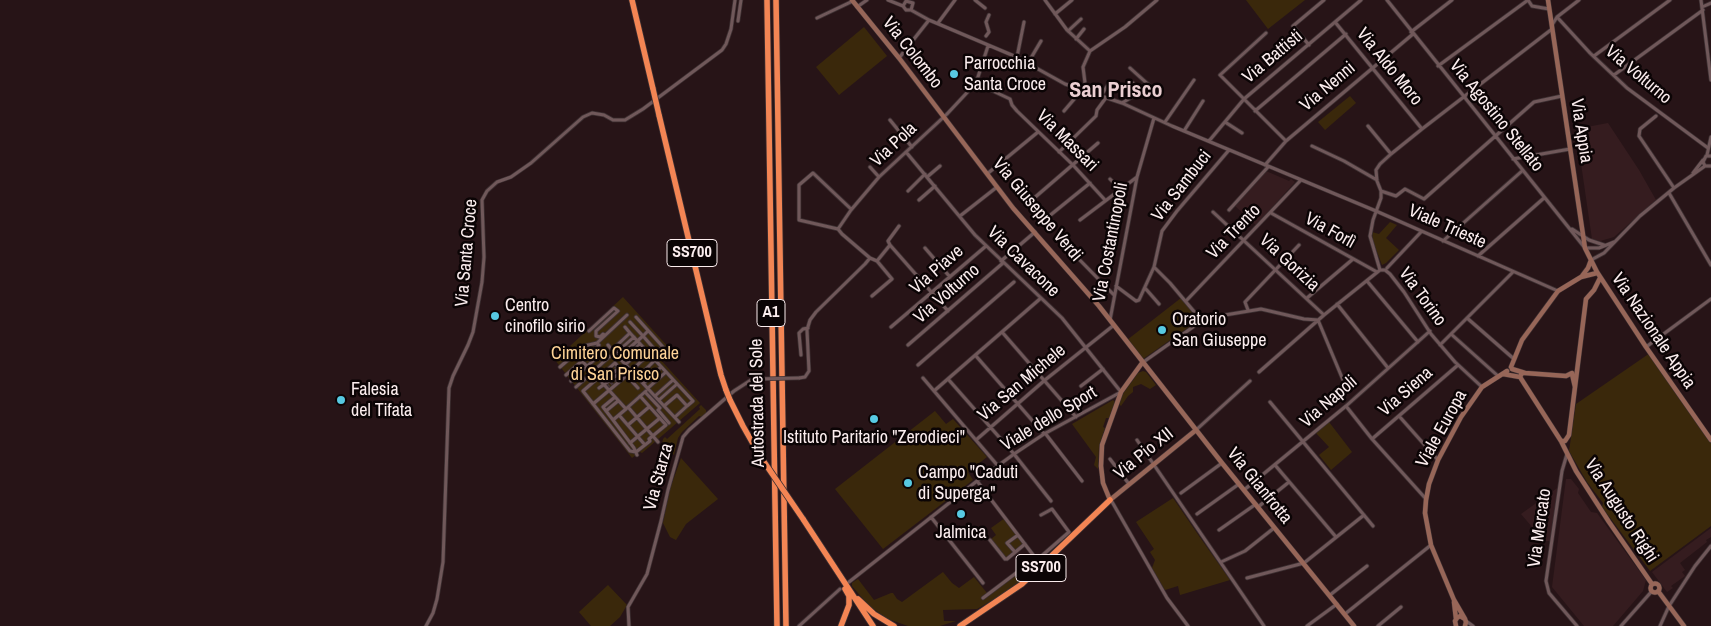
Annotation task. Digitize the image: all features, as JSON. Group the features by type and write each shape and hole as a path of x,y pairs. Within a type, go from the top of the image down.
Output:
{"highway":[{"name":"SS700","path":"632,0 726,390 742,426 760,456 826,555 848,584 872,624"},
{"name":"Autostrada del Sole","path":"767,0 777,626"},
{"name":"Autostrada del Sole","path":"776,0 786,626"},
{"name":"SS700","path":"960,626 1022,584 1110,500"},
{"path":"826,555 848,596 849,609 841,626"},
{"path":"848,584 868,609 894,626"}],"street":[{"name":"Via Santa Croce","path":"426,626 433,613 437,599 442,562 450,388 453,376 473,332 482,282 484,257 482,200 487,191 497,182 511,177 531,164 582,117 592,113 604,115 613,120 625,120 643,109 722,50 731,29 735,0"},
{"path":"738,21 742,0"},
{"path":"817,18 852,0"},
{"name":"Via Colombo","path":"852,0 944,117"},
{"path":"857,6 867,0"},
{"name":"Viale Trieste","path":"888,0 903,6 906,10 911,10 929,20 1017,57 1065,84 1105,99 1122,103 1558,291"},
{"path":"903,6 906,0 914,1 911,10"},
{"path":"938,23 955,0"},
{"path":"975,0 985,8"},
{"path":"1045,0 1068,31 1090,52"},
{"path":"1055,14 1072,0"},
{"path":"1064,111 1084,90 1083,67 1090,52 1125,27 1157,0"},
{"path":"1309,45 1293,26 1324,0"},
{"name":"Via Battisti","path":"1209,141 1244,99 1362,0"},
{"name":"Via Agostino Stellato","path":"1387,0 1585,248"},
{"name":"Via Nenni","path":"1229,210 1286,141 1452,0"},
{"path":"1548,0 1552,27"},
{"path":"1562,96 1534,102 1424,199 1405,189 1396,196 1382,191 1377,181 1378,167 1391,154 1552,27 1557,16 1579,0"},
{"path":"1594,56 1670,0"},
{"path":"1701,0 1711,79"},
{"path":"1438,66 1528,2 1549,9"},
{"path":"1614,75 1711,3"},
{"path":"986,36 989,32 986,22 990,16"},
{"name":"Via Volturno","path":"1557,16 1594,56 1628,88 1657,111 1710,147"},
{"path":"1068,31 1081,19"},
{"path":"899,58 929,20"},
{"path":"1017,57 1024,22"},
{"name":"Via Aldo Moro","path":"1335,22 1422,129"},
{"name":"Via Appia","path":"1552,27 1585,248 1591,260"},
{"path":"1076,39 1084,29"},
{"path":"1266,33 1220,75 1286,141"},
{"path":"1255,111 1346,34"},
{"path":"1028,63 1041,41"},
{"name":"Via Pola","path":"838,229 851,210 879,177 944,117 976,83 988,46"},
{"path":"1122,103 1150,86 1130,68"},
{"path":"1165,122 1194,80"},
{"name":"Via Massari","path":"976,83 1010,99 1012,105 1090,182 1105,200"},
{"path":"1133,83 1140,93"},
{"path":"1100,96 1108,85"},
{"path":"1059,152 1096,116 1097,110 1105,99"},
{"path":"1184,131 1203,102"},
{"path":"1656,116 1640,129 1639,136 1674,188"},
{"name":"Via Giuseppe Verdi","path":"944,117 987,174 1110,320"},
{"name":"Via Costantinopoli","path":"1142,363 1110,320 1137,177 1154,118"},
{"path":"890,120 912,147"},
{"path":"1225,122 1242,133"},
{"path":"1368,126 1391,154"},
{"path":"987,174 1038,132"},
{"path":"1691,175 1702,160 1709,156 1711,138"},
{"path":"1029,194 1033,199 1098,143"},
{"path":"1312,146 1344,161 1377,181"},
{"path":"1513,159 1570,149"},
{"name":"Via Sambuci","path":"1145,288 1154,267 1163,229 1176,211 1229,150"},
{"name":"Via Cavacone","path":"906,152 986,246 1062,318 1121,392"},
{"path":"1702,160 1705,166"},
{"path":"908,191 940,166"},
{"path":"1578,366 1572,374 1566,376 1525,373 1510,369 1522,340 1558,291 1581,277 1591,260 1604,253 1640,216 1674,188 1705,166 1711,166"},
{"path":"870,167 879,177"},
{"path":"1443,241 1522,171"},
{"path":"851,210 813,173 799,185 799,220 838,229 870,258 877,261 892,279 872,296"},
{"path":"1080,220 1137,177"},
{"path":"1110,179 1120,189"},
{"name":"Via Trento","path":"1186,301 1245,241 1300,180"},
{"path":"1048,217 1090,182"},
{"path":"919,200 935,186"},
{"path":"960,216 998,187"},
{"name":"Via Torino","path":"1382,191 1370,229 1379,271 1385,270 1390,274 1440,345 1482,387"},
{"path":"1669,193 1711,265"},
{"path":"1478,256 1544,198"},
{"name":"Via Gorizia","path":"1213,212 1324,315"},
{"name":"Via Forlì","path":"1270,213 1353,259 1379,271"},
{"path":"1565,223 1601,246 1614,242"},
{"path":"899,226 888,241 890,245 948,311"},
{"name":"Via Volturno","path":"908,345 1035,232"},
{"path":"1387,268 1422,232"},
{"path":"1585,248 1599,248 1614,242"},
{"path":"877,261 890,245"},
{"path":"1248,310 1245,302 1299,245"},
{"name":"Via Piave","path":"891,327 986,246"},
{"path":"925,248 950,277"},
{"path":"1072,251 1115,295"},
{"path":"801,355 799,333 803,329 808,328 810,320 816,312 870,258"},
{"path":"1307,298 1353,259"},
{"name":"Via Nazionale Appia","path":"1591,260 1646,347 1711,440"},
{"path":"1154,267 1202,321"},
{"path":"1259,372 1337,304 1379,271"},
{"path":"1440,345 1513,272"},
{"path":"1581,277 1599,275"},
{"name":"Via Augusto Righi","path":"1567,454 1586,299 1594,290 1599,275"},
{"path":"1367,281 1418,342"},
{"path":"918,365 1014,282"},
{"path":"1116,286 1138,301 1145,288 1159,304"},
{"path":"1594,290 1607,286"},
{"path":"934,391 1042,298"},
{"path":"1646,347 1711,299"},
{"path":"1337,304 1389,368"},
{"path":"589,331 614,308 618,311 596,331 596,336 605,335"},
{"path":"1188,626 1167,598 1125,528 1103,483 1100,456 1104,438 1121,392 1142,363 1202,321 1248,310 1261,309 1304,319 1318,320"},
{"path":"566,375 599,345 597,343 605,335 627,316"},
{"path":"632,370 650,355 657,352 662,346 636,317"},
{"path":"1467,318 1514,359"},
{"path":"1318,320 1343,380"},
{"path":"630,322 661,356"},
{"name":"Via San Michele","path":"976,440 1045,380 1114,325"},
{"path":"625,327 692,401 675,417"},
{"name":"Via Starza","path":"629,626 628,607 647,574 683,437 734,391 751,380 805,377 809,371 808,328"},
{"path":"626,364 640,344 642,336 648,331"},
{"path":"1002,332 1076,417"},
{"name":"Via Napoli","path":"1244,490 1346,406 1430,332"},
{"path":"612,350 630,333"},
{"path":"1451,334 1500,375 1520,377 1522,373 1525,373"},
{"path":"616,353 634,337"},
{"path":"560,367 584,346 589,343 597,343"},
{"path":"608,344 644,383 646,390 660,408 658,410 669,423"},
{"path":"621,359 640,344"},
{"path":"571,381 605,350"},
{"path":"576,387 610,356"},
{"path":"976,356 1044,433 1082,481"},
{"path":"582,360 658,442"},
{"path":"638,377 655,360"},
{"path":"637,454 630,451 583,390 616,362 620,371 638,388"},
{"name":"Via Gianfrotta","path":"1142,363 1354,626"},
{"name":"Via Siena","path":"1372,439 1458,365"},
{"path":"644,383 661,367"},
{"path":"1081,386 1103,369"},
{"name":"Viale Europa","path":"1465,624 1431,545 1425,513 1426,500 1429,484 1438,460 1461,417 1482,387 1510,369"},
{"path":"599,388 617,370 620,371"},
{"path":"613,420 666,372"},
{"path":"1572,374 1576,387"},
{"path":"594,404 626,376"},
{"name":"Via Augusto Righi","path":"1520,377 1609,522 1652,584 1658,584 1659,588 1655,591"},
{"path":"923,378 998,466"},
{"path":"948,379 1014,454 1051,501"},
{"path":"655,396 673,380"},
{"path":"1196,430 1250,381"},
{"path":"659,400 676,384"},
{"path":"646,390 655,396 678,422"},
{"path":"664,406 682,390"},
{"name":"Viale dello Sport","path":"848,584 931,517 1014,454 1044,433 1121,392"},
{"path":"677,395 687,406"},
{"path":"637,454 653,436 666,426 640,396"},
{"path":"615,397 603,407 637,454"},
{"path":"606,411 618,401"},
{"path":"1270,402 1373,526"},
{"path":"1346,406 1372,439 1426,500"},
{"path":"628,425 649,407"},
{"path":"619,414 645,445"},
{"path":"1400,416 1438,460"},
{"path":"630,443 660,418"},
{"name":"Via Pio XII","path":"1110,500 1196,430"},
{"path":"1561,441 1565,441 1569,435"},
{"path":"1137,440 1264,626"},
{"name":"Via Mercato","path":"1567,454 1562,471 1546,581 1550,593 1578,626"},
{"path":"1110,459 1129,484"},
{"path":"1181,493 1222,463"},
{"path":"1275,466 1336,537"},
{"path":"977,481 1036,558"},
{"path":"1219,530 1257,506 1289,482"},
{"path":"1197,514 1239,484"},
{"path":"984,598 1036,558 1037,560 1069,532 1052,508 1041,515"},
{"path":"1247,578 1304,563 1364,516"},
{"path":"931,517 983,583"},
{"path":"1221,562 1245,551 1275,528"},
{"path":"1014,552 1007,543 1018,535"},
{"path":"990,540 1004,559 1025,544"},
{"path":"1345,614 1431,545"},
{"path":"1660,626 1669,606 1695,566 1711,546"},
{"path":"1330,595 1367,566"},
{"path":"798,626 840,590"},
{"path":"1621,626 1655,591 1684,626"},
{"name":"Viale Europa","path":"1454,600 1455,624"},
{"path":"1306,626 1337,604"},
{"path":"1378,626 1401,608"},
{"path":"1455,624 1460,616 1465,624 1474,626"}],"shaded area":[{"path":"1608,123 1656,200 1614,237 1600,241 1592,239 1576,129"},
{"path":"1266,171 1295,182 1256,225 1235,206"},
{"path":"1566,479 1571,479 1579,489 1578,493 1591,512 1597,513 1646,580 1643,591 1613,626 1584,626 1552,587"},
{"path":"1560,486 1552,541 1544,541 1521,514"},
{"path":"1711,528 1711,537 1706,540 1707,542 1680,563 1685,570 1682,572 1685,576 1671,586 1673,588 1667,592 1652,572"}],"green space":[{"path":"1246,0 1305,0 1268,29"},
{"path":"864,27 887,56 839,95 816,67"},
{"path":"1350,96 1356,103 1325,130 1318,122"},
{"path":"1390,222 1397,225 1386,238 1399,250 1382,265 1373,241 1372,232 1379,234"},
{"name":"Cimitero Comunale di San Prisco","path":"623,297 670,349 659,358 700,403 642,453 640,452 632,458 555,360"},
{"name":"Oratorio San Giuseppe","path":"1181,298 1199,320 1143,359 1127,340"},
{"path":"1650,353 1711,440 1711,526 1650,571 1602,507 1603,503 1587,482 1569,451 1576,404"},
{"path":"1146,372 1156,385 1150,389 1141,384 1133,387 1133,392 1121,406 1119,404 1122,395 1138,373"},
{"path":"1113,400 1115,402 1109,418 1106,418 1103,427 1105,428 1099,446 1098,469 1094,465 1096,457 1072,424"},
{"path":"701,405 706,410 706,413 702,417 699,416 682,432 678,438 674,455 662,444 663,439 665,437 667,439 700,409"},
{"path":"935,411 946,424 953,419 987,457 968,472 973,480 883,549 835,489"},
{"path":"1329,422 1352,452 1331,470 1319,455 1329,447 1316,433"},
{"path":"681,458 718,499 686,524 676,540 670,537 663,523 670,489"},
{"path":"1173,498 1230,580 1180,595 1178,586 1165,590 1152,568 1155,560 1150,552 1154,549 1136,522"},
{"path":"1005,518 1025,544 1007,559 990,540 996,535 991,528"},
{"path":"1033,559 1037,565 1025,577 1006,592 977,609 943,610 944,621 956,621 940,626 908,626 888,619 869,606 852,586 852,583 858,579 874,600 893,593 902,602 943,572 959,588 974,577 987,593"},
{"path":"608,585 627,605 620,617 610,626 591,626 579,612"}],"tunnel":[{"path":"601,380 618,366"},
{"path":"607,387 624,373"}],"place":[{"name":"Parrocchia Santa Croce","path":"954,74"},
{"name":"Centro cinofilo sirio","path":"495,316"},
{"name":"Oratorio San Giuseppe","path":"1162,330"},
{"name":"Falesia del Tifata","path":"341,400"},
{"name":"Istituto Paritario \"Zerodieci\"","path":"874,419"},
{"name":"Campo \"Caduti di Superga\"","path":"908,483"},
{"name":"Jalmica","path":"961,514"}],"district":[{"name":"San Prisco","path":"1116,91"}]}
